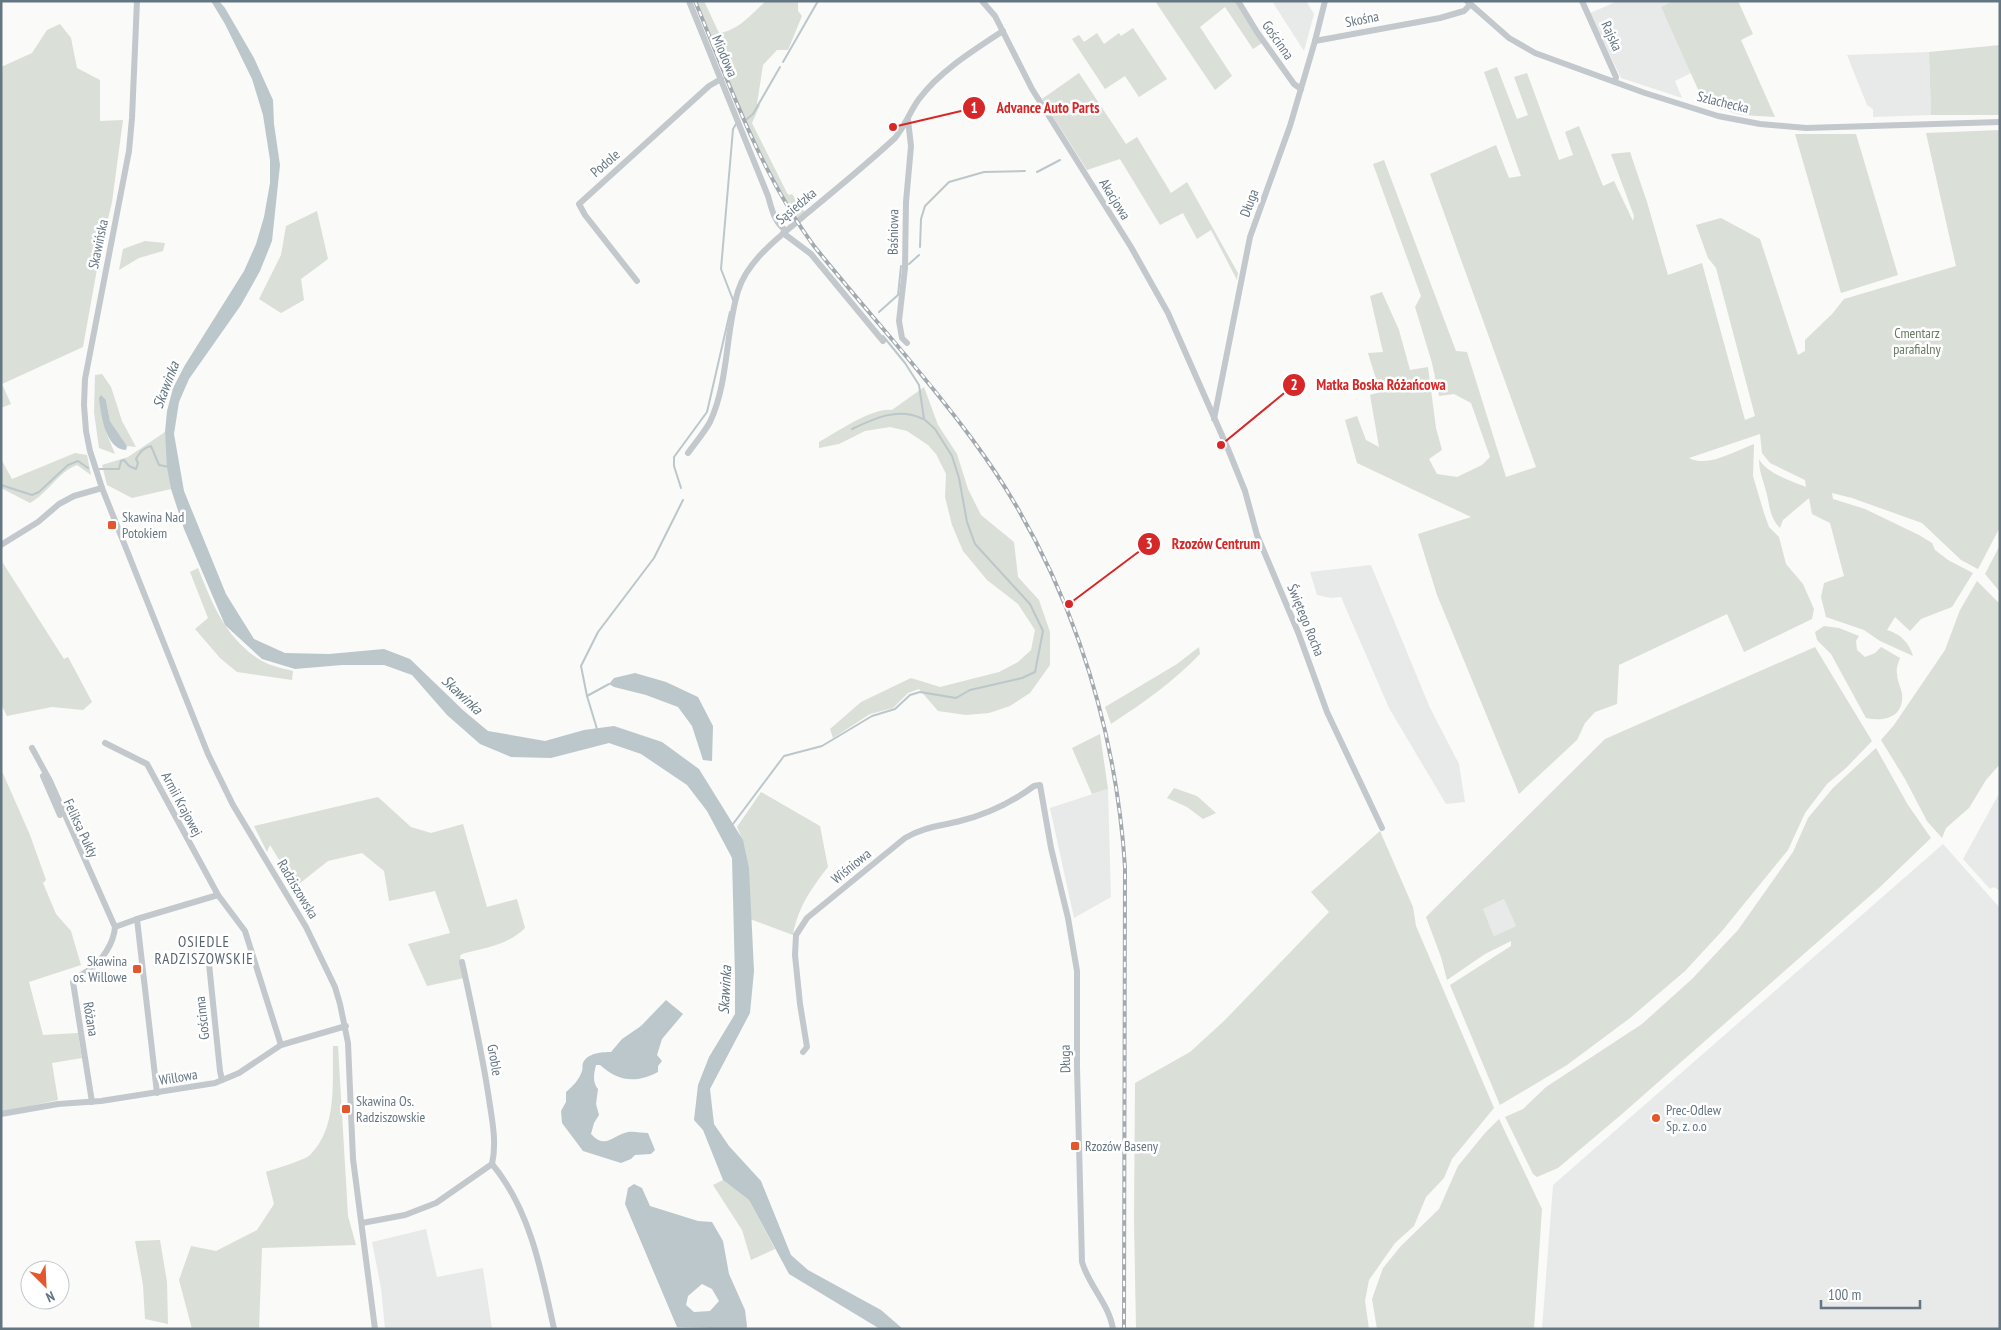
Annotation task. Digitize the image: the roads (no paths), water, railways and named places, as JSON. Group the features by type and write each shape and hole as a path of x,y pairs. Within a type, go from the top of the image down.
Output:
{"street":[{"name":"Skawińska","path":"102,488 90,451 86,431 85,379 120,203 131,134 137,1"},
{"name":"Miodowa","path":"689,1 773,215 784,232 811,254 883,341"},
{"name":"Akacjowa","path":"982,1 995,16 1032,89 1156,290 1168,313 1214,419"},
{"name":"Gościnna","path":"1238,1 1257,32 1294,84 1301,89"},
{"name":"Długa","path":"1214,419 1250,237 1301,89 1316,41 1325,1"},
{"name":"Rajska","path":"1582,1 1616,77 1615,82"},
{"name":"Skośna","path":"1316,41 1440,18 1464,11 1469,3"},
{"name":"Szlachecka","path":"1469,3 1509,38 1535,53 1718,116 1806,128 2000,122"},
{"name":"Sąsiedzka","path":"688,453 704,431 715,409 727,356 738,291 752,266 784,232 895,138 908,120 918,100 939,78 1003,31"},
{"name":"Podole","path":"637,280 585,215 579,204 709,86 721,79"},
{"name":"Baśniowa","path":"907,343 902,338 899,321 905,268 906,202 911,146 908,120"},
{"name":"Świętego Rocha","path":"1214,419 1245,491 1257,535 1298,632 1327,712 1382,828"},
{"path":"1,545 38,522 59,504 74,496 102,488"},
{"name":"Radziszowska","path":"102,488 208,754 233,805 306,927 335,987 346,1026 351,1083 352,1142 375,1329"},
{"name":"Armii Krajowej","path":"105,743 147,764 218,896 245,931 281,1045"},
{"name":"Feliksa Pukły","path":"32,748 50,781 115,927"},
{"name":"Długa","path":"1040,785 1051,848 1068,918 1077,971 1077,1067 1082,1262 1087,1278 1106,1308 1113,1329"},
{"name":"Wiśniowa","path":"803,1052 807,1047 800,1004 795,940 800,927 808,918 916,831 978,816 1000,808 1034,786 1040,785"},
{"path":"115,927 218,896"},
{"path":"137,919 157,1093"},
{"name":"Różana","path":"92,1102 73,982 94,966 108,949 115,935 115,927"},
{"name":"Gościnna","path":"208,954 222,1080"},
{"name":"Groble","path":"462,962 486,1077 494,1135 492,1164"},
{"name":"Willowa","path":"2,1114 58,1104 92,1102 215,1083 239,1073 281,1045 346,1026"},
{"path":"362,1223 405,1215 436,1203 492,1164 521,1210 543,1277 554,1329"}],"waterway":[{"path":"783,62 818,1"},
{"path":"747,119 753,114 780,67"},
{"path":"733,300 721,269 733,129 736,124"},
{"path":"1037,172 1060,160"},
{"path":"920,247 921,219 925,206 949,182 984,172 1025,171"},
{"path":"909,264 919,255"},
{"path":"879,312 898,295 901,266"},
{"path":"681,488 674,466 674,457 707,412 730,312"},
{"path":"733,824 784,756 822,746 872,716 895,709 910,695 920,692 956,698 970,690 1022,678 1035,672 1043,631 1030,604 975,544 967,522 959,478 952,456 935,429 924,419 919,385 905,363 883,336"},
{"path":"852,429 887,415 905,414 923,419"},
{"path":"99,469 119,469 121,461 124,460 129,466 136,469 138,463 136,459 139,454 151,446 159,465 169,467"},
{"path":"1,485 32,495 39,492 68,465 78,461 88,468"},
{"path":"597,729 587,696 581,666 598,632 654,558 683,500"},
{"path":"587,696 609,684"}],"railway":[{"path":"695,1 747,128 795,218 814,246 953,414 1005,487 1033,537 1058,589 1079,642 1096,697 1110,753 1125,867 1124,1329"}],"place":[{"name":"Advance Auto Parts","path":"893,127"},
{"name":"Matka Boska Różańcowa","path":"1221,445"},
{"name":"Skawina Nad Potokiem","path":"112,525"},
{"name":"Rzozów Centrum","path":"1069,604"},
{"name":"Skawina os. Willowe","path":"137,969"},
{"name":"Skawina Os. Radziszowskie","path":"346,1109"},
{"name":"Prec-Odlew Sp. z. o.o","path":"1656,1118"},
{"name":"Rzozów Baseny","path":"1075,1146"}],"district":[{"name":"OSIEDLE RADZISZOWSKIE","path":"204,950"}],"park label":[{"name":"Cmentarz parafialny","path":"1917,342"}],"water label":[{"name":"Skawinka","path":"166,385"},
{"name":"Skawinka","path":"462,695"},
{"name":"Skawinka","path":"725,990"}]}
